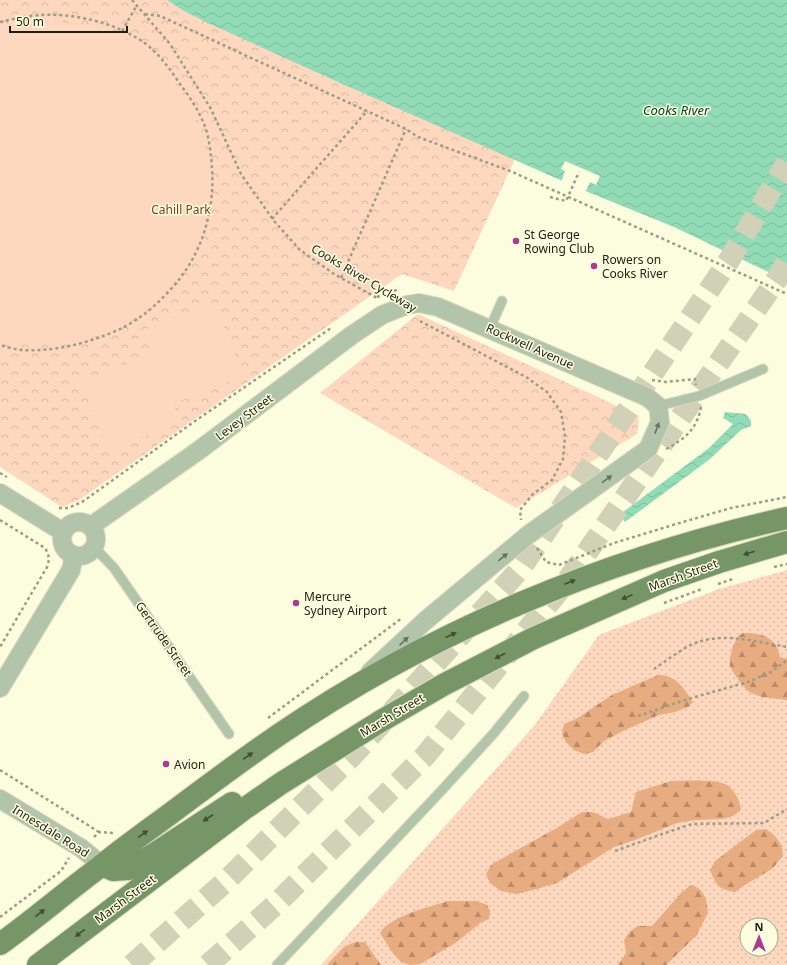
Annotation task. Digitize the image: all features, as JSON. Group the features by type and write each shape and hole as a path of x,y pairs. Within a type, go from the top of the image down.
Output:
{"main road":[{"path":"0,944 102,864 239,762 305,717 406,658 447,637 577,579 679,546 787,518"},
{"name":"Marsh Street","path":"38,965 244,809 329,753 443,685 534,638 664,581 719,562 787,542"},
{"path":"102,864 113,870 130,869 275,777 329,753"}],"street":[{"name":"Rockwell Avenue","path":"397,308 413,304 429,304 438,307 490,328 647,397 658,406"},
{"name":"Levey Street","path":"91,526 198,451 352,335 382,315 397,308"},
{"path":"355,687 425,621 528,535 648,449 660,422 658,406"},
{"path":"6,487 63,532"},
{"path":"75,522 86,522 94,529 97,538 92,551 84,555 74,555 66,550 63,547 62,542 63,532 70,524 75,522"},
{"path":"0,688 71,570 74,555"},
{"name":"Innesdale Road","path":"0,799 81,848 102,864"}],"lane":[{"path":"490,328 502,301"},
{"path":"658,406 699,396 763,370"},
{"name":"Gertrude Street","path":"94,547 114,568 230,734"},
{"path":"277,965 442,790 494,733 524,696"}],"path":[{"name":"Cooks River Cycleway","path":"132,0 170,44 211,110 241,174 272,219 300,250 341,278 526,377 547,392 561,412 565,436 563,459 552,480 533,494 520,510 522,527"},
{"path":"122,31 137,5"},
{"path":"145,14 160,16 367,111 418,137 510,171 787,294"},
{"path":"0,22 39,15 60,15 82,18 122,31 146,44 162,58 193,102 204,124 210,147 213,170 213,196 208,221 199,248 189,267 158,304 142,317 122,329 96,339 44,350 21,350 0,345"},
{"path":"272,219 367,111"},
{"path":"341,278 406,130"},
{"path":"550,197 566,201 579,172"},
{"path":"372,300 401,288"},
{"path":"55,507 61,509 68,508 82,502 204,414 331,328"},
{"path":"651,380 666,382 695,379 701,407 697,423 683,439 663,451"},
{"path":"0,472 6,487"},
{"path":"534,544 546,562 559,564 676,524 731,508 787,497"},
{"path":"0,520 45,548 49,554 50,561 0,647"},
{"path":"772,567 787,564"},
{"path":"715,585 736,578"},
{"path":"659,605 708,587"},
{"path":"654,669 692,644 712,638 731,637 787,647"},
{"path":"638,716 688,698 748,682 771,672 787,660"},
{"path":"0,770 99,832"},
{"path":"616,851 692,824 764,823 787,809"}],"green space":[{"name":"Cahill Park","path":"0,0 167,0 182,10 340,83 515,159 454,291 402,274 79,500 62,507 0,467"},
{"path":"48,21 71,23 104,30 124,38 134,44 155,61 173,80 188,103 199,128 206,154 209,180 207,207 201,233 187,263 169,288 147,309 122,326 94,337 64,342 32,343 0,337 0,28 24,22"},
{"path":"214,302 244,375 173,404 180,422 108,451 81,382 152,353 142,331"},
{"path":"418,314 639,416 637,434 516,508 320,393"},
{"path":"787,570 787,965 321,965 534,726 599,635 719,589"},
{"path":"743,633 767,637 775,644 780,657 787,659 787,700 762,697 753,694 746,690 738,679 730,666 730,658 737,639"},
{"path":"658,675 670,677 679,683 693,702 688,707 675,712 659,715 625,730 604,741 593,752 584,754 574,750 566,742 562,734 564,724 576,719 612,695"},
{"path":"671,781 707,781 725,784 736,795 741,810 733,816 723,819 695,820 677,823 614,847 557,883 537,889 516,894 501,891 490,883 486,874 492,864 555,829 582,812 593,812 608,819 631,812 636,792"},
{"path":"766,829 779,841 783,856 772,869 735,892 718,886 710,870 715,861 756,830"},
{"path":"691,885 702,892 706,899 708,908 708,913 696,936 666,965 618,965 626,953 624,940 630,931 638,926 652,926 681,893"},
{"path":"448,901 477,901 487,905 490,911 489,919 480,923 457,942 420,964 410,965 401,962 392,952 380,933 385,927 401,917"},
{"path":"355,942 365,942 381,965 327,965 344,947"}],"water":[{"name":"Cooks River","path":"167,0 787,0 787,281 674,227 583,190 340,83 208,23 182,10"},
{"path":"725,412 746,414 751,421 751,426 741,430 710,459 625,522 619,515 709,448 733,424 723,418"}],"pier":[{"path":"565,161 600,176 596,185 590,182 585,193 561,182 565,171 561,169"}],"tunnel":[{"path":"132,965 225,882 354,754 521,568 728,262 787,163"},
{"path":"208,965 275,905 425,756 567,581 777,279 787,262"}],"place":[{"name":"St George Rowing Club","path":"516,241"},
{"name":"Rowers on Cooks River","path":"594,266"},
{"name":"Mercure Sydney Airport","path":"296,603"},
{"name":"Avion","path":"166,764"}]}
